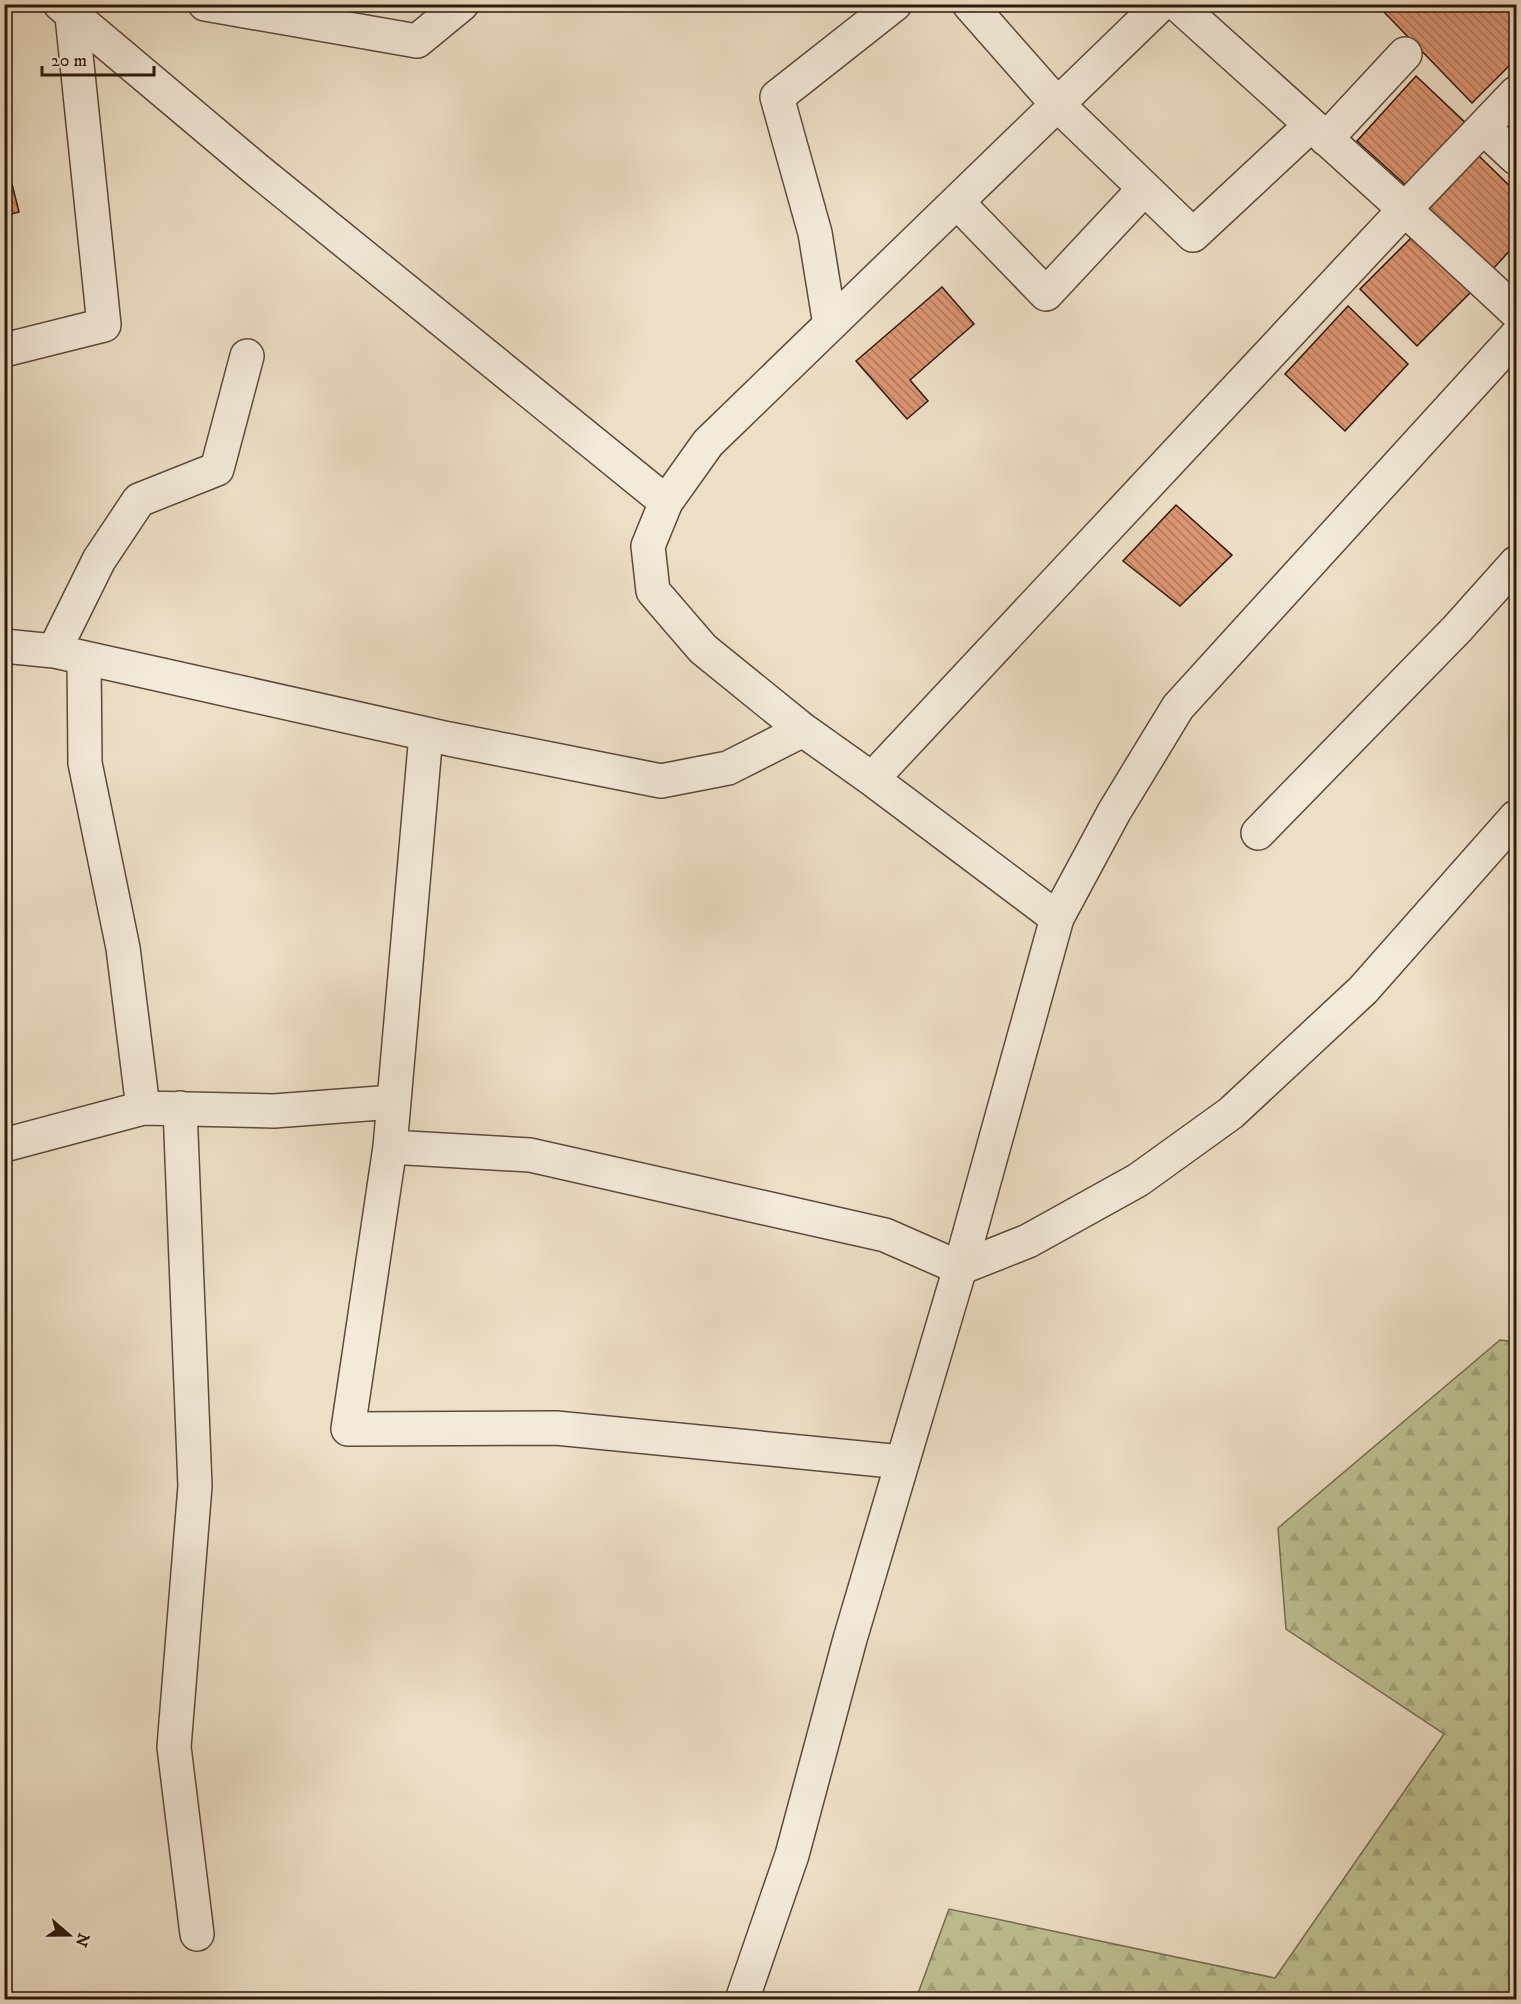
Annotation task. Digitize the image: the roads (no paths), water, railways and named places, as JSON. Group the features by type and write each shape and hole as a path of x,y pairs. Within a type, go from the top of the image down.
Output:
{"street":[{"path":"205,4 417,41 462,4"},
{"path":"831,325 815,233 777,97 895,4"},
{"path":"969,4 1057,105 1193,235 1318,132 1405,54"},
{"path":"1057,918 872,778 803,730 703,649 653,591 648,546 666,502 708,443 1161,4"},
{"path":"1177,4 1406,208 1516,312"},
{"path":"66,10 265,177 666,502"},
{"path":"4,350 104,325 66,10"},
{"path":"872,778 1516,93"},
{"path":"1484,128 1516,158"},
{"path":"957,202 1046,294 1144,189"},
{"path":"742,2000 792,1855 850,1639 960,1268 1057,918 1114,812 1178,707 1516,336"},
{"path":"143,1107 123,948 85,763 69,655 99,560 139,500 217,469 247,356"},
{"path":"1258,833 1457,629 1516,563"},
{"path":"4,646 69,655 426,734 661,781 728,768 803,730"},
{"path":"426,734 390,1147 348,1429 556,1428 902,1462"},
{"path":"390,1147 530,1155 885,1235 960,1268 1028,1241 1138,1180 1231,1113 1363,990 1516,817"},
{"path":"4,1145 143,1107 274,1111 393,1102"},
{"path":"180,1108 195,1486 174,1747 197,1934"}]}
